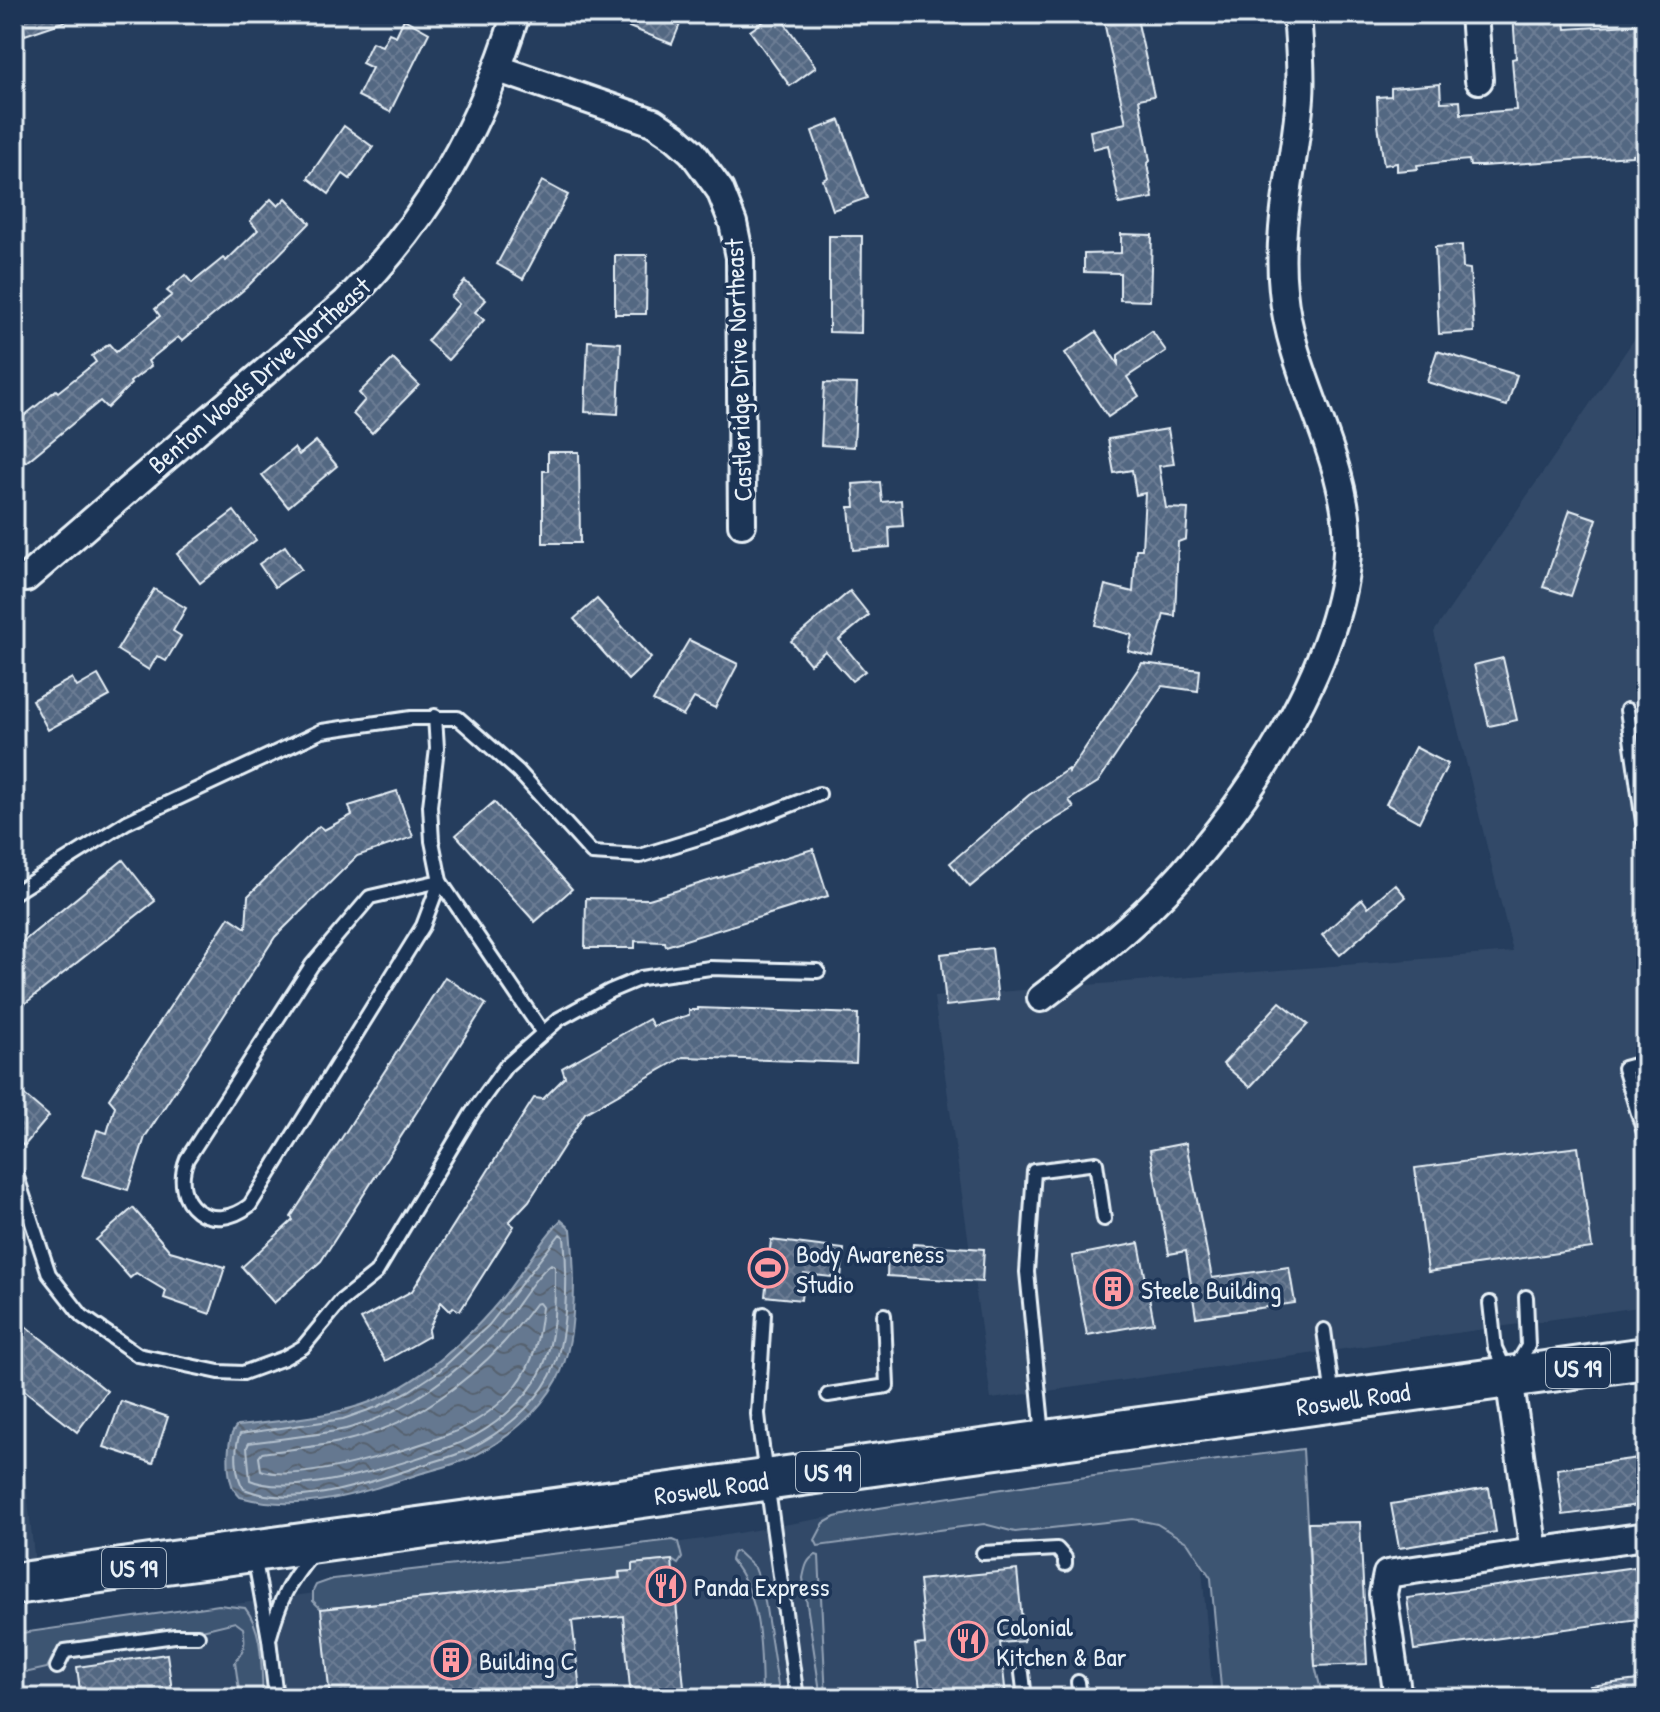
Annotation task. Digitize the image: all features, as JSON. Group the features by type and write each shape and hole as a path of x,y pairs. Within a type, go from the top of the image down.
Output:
{"main road":[{"name":"Roswell Road","path":"14,1584 1646,1358"}],"street":[{"name":"Benton Woods Drive Northeast","path":"26,578 336,311 369,279 411,229 442,184 474,127 499,69 516,14"},
{"path":"1041,998 1096,956 1150,908 1196,857 1239,802 1281,737 1322,658 1338,613 1346,569 1347,520 1340,477 1295,354 1282,288 1282,230 1300,99 1297,14"},
{"path":"1474,14 1479,80"},
{"name":"Castleridge Drive Northeast","path":"499,69 653,122 692,152 720,190 733,223 740,257 742,524"},
{"path":"1509,1377 1534,1552"},
{"path":"1398,1698 1383,1594 1387,1574 1646,1536"}],"lane":[{"path":"1627,710 1646,843"},
{"path":"435,716 437,748 430,806 432,841 440,881 543,1033"},
{"path":"14,893 127,822 322,731 435,716 458,718 518,771 592,853 640,856 731,828 819,794"},
{"path":"440,881 423,926 250,1205 228,1217 215,1218 203,1214 185,1196 181,1183 187,1159 312,965 370,897 440,881"},
{"path":"14,1168 49,1274 82,1316 138,1355 219,1372 243,1373 284,1358 303,1347 341,1301 376,1273 472,1113 506,1066 559,1019 641,978 710,968 818,971"},
{"path":"1646,1062 1624,1068 1646,1139"},
{"path":"1043,1442 1027,1272 1034,1171 1096,1163 1104,1219"},
{"path":"1509,1377 1528,1346 1526,1297"},
{"path":"1490,1303 1495,1348 1509,1377"},
{"path":"764,1314 758,1414 797,1698"},
{"path":"828,1395 887,1386 884,1315"},
{"path":"1324,1330 1334,1401"},
{"path":"269,1639 285,1589 322,1542"},
{"path":"983,1553 1057,1549 1065,1558 1065,1564"},
{"path":"253,1552 276,1698"},
{"path":"57,1667 65,1651 175,1636 198,1636"},
{"path":"1022,1673 1025,1698"},
{"path":"1078,1682 1080,1698"},
{"path":"1196,1698 1213,1697"}],"shaded area":[{"path":"1646,322 1646,1306 991,1399 934,997 1513,952 1434,632"},
{"path":"14,1429 21,1438 38,1591 14,1595"},
{"path":"1303,1449 1315,1666 1323,1698 1222,1698 1211,1578 1188,1543 1157,1524 1133,1519 1015,1532 984,1524 818,1546 815,1540 824,1523 835,1517 866,1510 1048,1482"},
{"path":"1193,1464 1213,1698 14,1698 14,1635 703,1539 940,1498"},
{"path":"673,1540 678,1542 682,1558 678,1564 672,1560 632,1564 632,1571 619,1572 618,1578 321,1609 313,1601 316,1585 333,1579"},
{"path":"737,1551 755,1568 763,1589 780,1698 762,1698 755,1608 731,1560"},
{"path":"819,1556 826,1698 821,1698 803,1578 808,1562"},
{"path":"219,1605 245,1608 251,1617 259,1639 263,1698 240,1698 235,1662 243,1650 244,1638 243,1628 235,1622 202,1630 64,1648 55,1652 47,1668 29,1672 14,1670 14,1634"}],"water":[{"path":"561,1220 571,1229 574,1285 569,1346 550,1392 520,1425 497,1443 466,1460 353,1494 285,1503 240,1497 230,1479 228,1463 229,1445 237,1426 340,1411 364,1404 409,1382 449,1352 486,1317"}],"building":[{"path":"17,14 78,14 78,17 25,35"},
{"path":"596,14 684,14 672,44"},
{"path":"778,14 816,67 790,86 750,31"},
{"path":"1136,14 1154,96 1139,99 1153,198 1119,204 1108,145 1093,149 1090,131 1126,123 1103,17"},
{"path":"1513,14 1564,14 1566,29 1646,24 1646,153 1482,166 1470,166 1469,160 1417,165 1418,169 1397,171 1397,163 1384,165 1377,97 1391,96 1391,88 1440,84 1441,102 1460,101 1461,114 1516,110 1512,59 1516,58"},
{"path":"404,19 429,33 390,112 358,96 372,68 362,63 372,42 382,46 389,33 396,36"},
{"path":"840,120 867,198 833,210 823,180 828,177 812,131"},
{"path":"344,126 373,147 350,179 343,174 329,194 308,178"},
{"path":"542,181 568,195 523,279 497,264"},
{"path":"286,198 310,223 247,287 182,341 178,337 148,361 151,366 130,382 107,408 100,401 26,462 14,447 14,424 96,362 92,356 109,344 116,352 160,316 155,309 172,295 167,291 185,275 192,283 223,258 226,261 258,230 250,221 271,199 278,206"},
{"path":"1121,234 1152,235 1150,301 1120,300 1120,273 1084,272 1084,254 1121,253"},
{"path":"829,236 862,236 861,333 829,332"},
{"path":"1462,245 1463,268 1470,269 1474,332 1439,334 1435,247"},
{"path":"615,255 647,255 646,314 615,314"},
{"path":"465,281 486,300 475,312 484,320 448,360 427,341 459,304 451,297"},
{"path":"1152,331 1166,351 1127,377 1139,396 1108,417 1065,353 1096,332 1118,364 1118,355"},
{"path":"588,341 621,343 618,414 585,412"},
{"path":"1437,351 1517,375 1507,406 1427,382"},
{"path":"393,359 419,385 372,433 353,414 365,400 359,393"},
{"path":"824,383 857,384 854,447 821,445"},
{"path":"1168,429 1174,464 1159,466 1166,508 1188,509 1186,539 1178,542 1175,616 1164,614 1153,657 1128,651 1132,635 1095,625 1105,585 1133,592 1136,549 1142,549 1145,493 1136,495 1132,470 1114,473 1108,439"},
{"path":"316,441 337,466 288,507 262,475 294,448 299,455"},
{"path":"548,452 579,452 580,543 543,543 543,471 548,471"},
{"path":"880,482 882,502 901,500 903,526 889,527 890,547 853,550 849,507 855,507 853,484"},
{"path":"1570,510 1597,519 1571,596 1543,587"},
{"path":"234,511 256,540 200,583 177,554"},
{"path":"285,546 301,569 275,587 259,564"},
{"path":"154,589 186,608 173,631 181,636 166,661 157,656 149,670 117,650"},
{"path":"850,591 869,615 839,640 865,671 852,681 825,651 810,664 791,641"},
{"path":"597,599 651,658 628,680 574,619"},
{"path":"689,640 738,664 715,708 694,698 683,716 653,701"},
{"path":"1503,658 1517,720 1489,726 1474,665"},
{"path":"1142,663 1200,670 1198,691 1162,686 1098,782 1069,800 1074,808 1038,830 970,887 950,863 1029,795 1068,769 1069,772"},
{"path":"98,675 110,696 48,730 32,700 72,678 77,687"},
{"path":"1415,747 1448,764 1419,822 1386,804"},
{"path":"397,791 413,837 357,856 275,937 145,1137 128,1190 82,1176 97,1130 107,1133 115,1106 109,1099 229,917 246,928 248,896 319,826 324,830 352,815 349,806"},
{"path":"494,802 572,889 535,922 456,835"},
{"path":"813,849 828,896 666,946 665,942 635,941 635,948 585,948 586,898 649,899"},
{"path":"123,860 155,901 23,1005 14,993 14,949"},
{"path":"1395,884 1406,897 1340,955 1322,935 1362,899 1368,907"},
{"path":"992,948 998,1000 946,1006 941,954"},
{"path":"445,977 486,1004 321,1261 274,1303 242,1267 293,1220 291,1217"},
{"path":"1280,1002 1308,1024 1250,1087 1223,1064"},
{"path":"689,1010 858,1014 856,1063 683,1057 585,1113 529,1201 509,1222 514,1226 460,1311 453,1307 450,1311 441,1302 428,1331 429,1336 385,1361 361,1319 412,1291 534,1098 543,1099 565,1077 562,1068 649,1019 653,1026 689,1015"},
{"path":"14,1086 49,1116 24,1146 14,1138"},
{"path":"1186,1143 1212,1278 1289,1267 1295,1303 1196,1317 1186,1251 1169,1254 1150,1150"},
{"path":"1578,1147 1592,1248 1428,1272 1415,1168"},
{"path":"133,1208 170,1251 225,1267 210,1314 164,1298 166,1291 136,1273 130,1278 96,1240"},
{"path":"771,1240 844,1249 841,1278 804,1274 801,1300 765,1296"},
{"name":"Steele Building","path":"1139,1243 1154,1323 1087,1335 1072,1256"},
{"path":"913,1244 984,1249 982,1282 887,1276 888,1250 912,1252"},
{"path":"14,1317 107,1391 77,1432 14,1382"},
{"path":"121,1401 168,1417 153,1463 104,1447"},
{"path":"1646,1457 1646,1504 1563,1515 1557,1469"},
{"path":"1489,1488 1496,1532 1399,1548 1391,1504"},
{"path":"1360,1522 1367,1664 1315,1666 1308,1523"},
{"name":"Building C","path":"672,1560 685,1698 631,1698 623,1616 572,1621 581,1698 330,1698 321,1609 620,1578 619,1572 632,1571 632,1564"},
{"path":"1643,1566 1646,1618 1414,1650 1407,1598"},
{"path":"1017,1570 1024,1641 1000,1643 1006,1696 921,1698 915,1645 925,1644 919,1580"},
{"path":"167,1654 173,1698 81,1698 77,1667"},
{"path":"1646,1679 1646,1698 1591,1698 1590,1686"}],"place":[{"name":"Body Awareness Studio","path":"768,1268"},
{"name":"Steele Building","path":"1113,1289"},
{"name":"Panda Express","path":"666,1586"},
{"name":"Colonial Kitchen & Bar","path":"968,1641"},
{"name":"Building C","path":"451,1660"}]}
